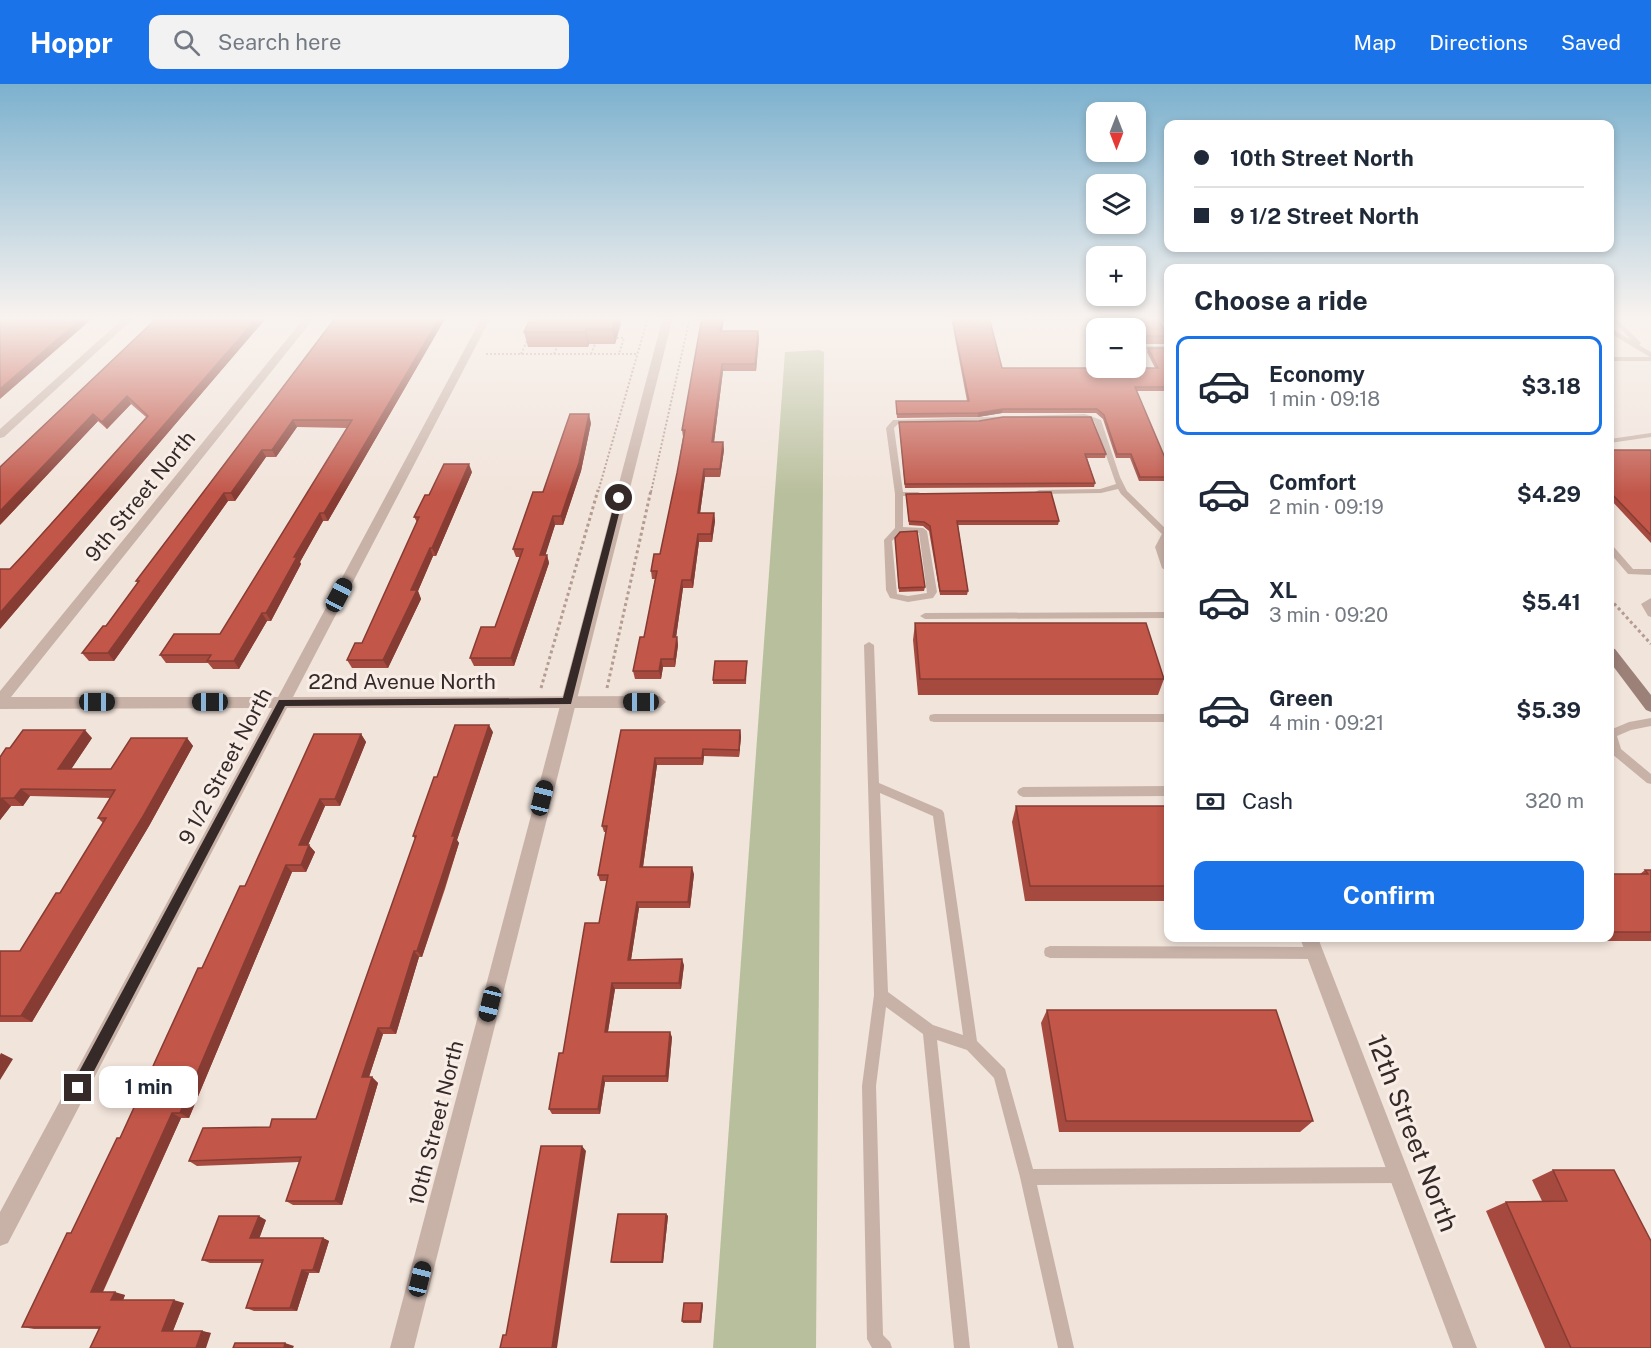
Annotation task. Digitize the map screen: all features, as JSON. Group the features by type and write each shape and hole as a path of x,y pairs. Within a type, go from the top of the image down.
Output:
{"main road":[{"path":"1614,658 1651,706"}],"street":[{"path":"0,435 65,376"},
{"name":"9th Street North","path":"0,702 263,376"},
{"name":"9 1/2 Street North","path":"0,1235 456,376"},
{"name":"10th Street North","path":"402,1348 653,376"},
{"path":"1164,541 1161,547 1164,556"},
{"name":"22nd Avenue North","path":"0,702 659,702"},
{"name":"12th Street North","path":"1312,945 1466,1348"}],"lane":[{"path":"899,529 923,531 932,592 930,596 908,599 893,596 888,540 899,529 899,494 891,424 896,422 978,421 1002,417 1093,417 1097,420 1120,485 1164,529"},
{"path":"1614,440 1651,435"},
{"path":"1024,493 1101,491 1120,485"},
{"path":"899,494 932,494"},
{"path":"1614,553 1631,572 1651,572"},
{"path":"1651,601 1646,604 1651,614"},
{"path":"925,616 1164,615"},
{"path":"870,645 881,995 869,1086 875,1339 884,1348"},
{"path":"934,718 1164,718"},
{"path":"1614,733 1629,726 1651,722"},
{"path":"1614,744 1616,751 1651,780"},
{"path":"873,785 938,813 971,1044"},
{"path":"1023,792 1164,791"},
{"path":"1050,952 1312,945"},
{"path":"881,995 929,1031 971,1044 1000,1074 1028,1177 1066,1348"},
{"path":"929,1031 962,1348"},
{"path":"1028,1177 1400,1175"}],"path":[{"path":"540,693 630,376"},
{"path":"606,692 677,376"},
{"path":"1614,603 1651,644"}],"green space":[{"path":"783,376 824,376 816,1348 713,1348"}],"building":[{"path":"0,376 15,376 0,389"},
{"path":"96,376 207,376 0,613 0,569 10,569 148,416 127,396 102,422 93,414 0,511 0,467"},
{"path":"291,376 405,376 324,513 320,513 294,557 297,557 266,613 262,613 234,661 207,661 211,655 160,655 174,634 220,634 352,420 293,420 272,450 262,450 231,493 224,493 108,653 82,653 103,626 106,626 139,581 136,581"},
{"path":"692,376 720,376 712,442 723,442 720,469 704,469 698,513 714,513 711,534 698,534 691,580 682,580 673,637 677,637 674,659 661,659 659,671 633,671 640,637 644,637 657,571 651,571 654,554 660,554 685,430 682,430"},
{"path":"964,376 1146,378 1146,376 1164,376 1164,387 1135,387 1164,456 1164,477 1140,477 1131,454 1117,454 1104,415 1097,409 1003,409 978,413 897,414 896,401 969,401"},
{"path":"570,414 589,414 579,463 561,516 553,516 540,555 547,555 511,658 470,658 481,627 495,627 523,549 513,549 533,492 543,492"},
{"path":"1003,417 1091,417 1106,454 1085,454 1095,483 905,484 899,422 979,421"},
{"path":"1614,450 1651,450 1651,535 1614,496"},
{"path":"444,464 469,464 411,590 417,590 383,660 347,660 355,643 362,643 419,517 414,517 425,495 429,495"},
{"path":"1051,492 1059,521 957,521 968,591 940,591 930,526 924,522 909,521 906,494"},
{"path":"917,531 925,587 899,588 895,538 900,532"},
{"path":"915,623 1146,623 1164,679 920,679"},
{"path":"715,661 747,661 745,680 713,680"},
{"path":"455,725 489,725 452,836 455,836 440,882 417,951 414,951 390,1028 378,1028 362,1077 372,1077 335,1201 286,1201 301,1157 189,1161 203,1128 270,1127 272,1119 316,1119 416,836 413,836"},
{"path":"23,730 85,730 58,769 111,769 131,738 187,738 142,818 21,1016 0,1016 0,951 20,951 56,893 60,893 106,818 98,818 115,790 21,789 14,798 2,798 0,801 0,757"},
{"path":"621,730 740,730 739,750 703,749 702,758 655,758 640,867 692,867 688,902 637,902 628,960 682,959 679,983 612,983 605,1032 670,1032 666,1076 603,1076 598,1109 549,1109 559,1053 563,1053 585,923 599,923 608,875 598,875 607,826 602,826"},
{"path":"314,734 361,734 335,799 320,799 299,845 309,845 301,865 286,865 180,1113 172,1113 91,1292 115,1292 111,1300 174,1300 162,1331 202,1331 196,1348 90,1348 100,1327 22,1327 67,1233 71,1233 117,1138 120,1138 198,968 202,968 240,886 245,886"},
{"path":"1016,806 1164,806 1164,886 1030,886"},
{"path":"1645,870 1651,870 1651,932 1614,932 1614,874 1648,874"},
{"path":"1047,1010 1276,1010 1313,1121 1066,1121"},
{"path":"541,1146 582,1146 552,1348 500,1348 503,1335 506,1335"},
{"path":"1553,1170 1614,1170 1651,1241 1651,1348 1571,1348 1506,1202 1567,1201"},
{"path":"618,1214 666,1214 662,1262 611,1262"},
{"path":"219,1216 259,1216 250,1238 323,1238 313,1270 302,1270 290,1308 246,1308 263,1260 202,1260"},
{"path":"684,1303 702,1303 700,1321 682,1321"},
{"path":"235,1343 285,1343 284,1348 233,1348"}],"route":[{"path":"78,1088 282,702 567,702 619,498"}]}
